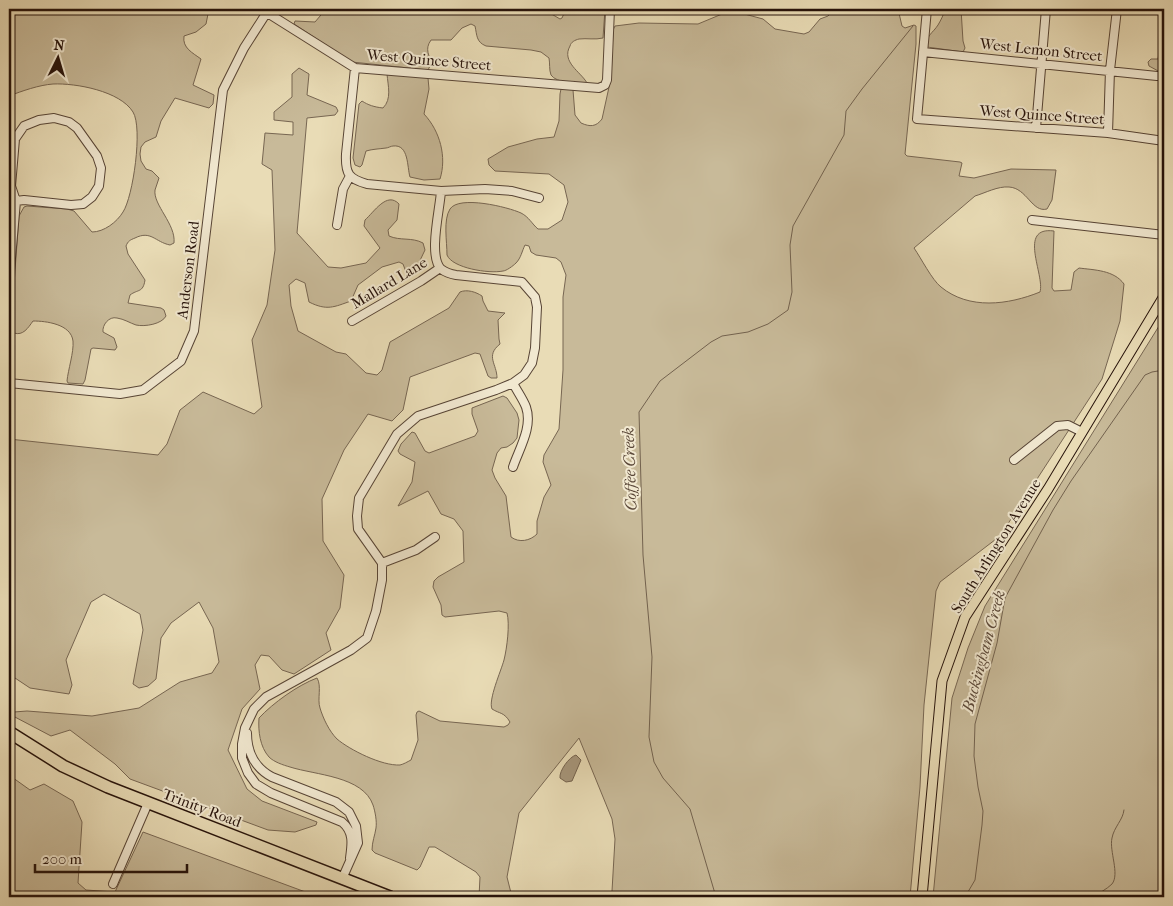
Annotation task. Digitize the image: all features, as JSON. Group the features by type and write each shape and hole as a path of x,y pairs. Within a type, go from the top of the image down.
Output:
{"highway":[{"name":"Trinity Road","path":"9,732 76,772 148,803 390,897"}],"main road":[{"name":"South Arlington Avenue","path":"922,897 942,681 965,617 1048,489 1164,296"}],"street":[{"name":"West Quince Street","path":"268,10 355,68 599,88 605,85 610,9"},
{"path":"923,52 927,9"},
{"path":"1036,128 1046,9"},
{"path":"1108,133 1110,70 1118,9"},
{"path":"1148,9 1164,10"},
{"name":"Anderson Road","path":"9,384 120,394 143,390 182,361 194,331 223,90 244,48 268,10"},
{"name":"West Quince Street","path":"923,52 917,119 1108,133 1164,141"},
{"name":"West Lemon Street","path":"923,52 1157,76"},
{"path":"355,68 346,154 347,170 356,181 367,184 441,191 485,189 539,198"},
{"path":"9,281 16,201 11,186 15,139 24,126 38,120 54,118 69,122 77,128 97,156 101,168 99,186 92,197 82,204 71,205 24,200 16,201"},
{"path":"338,225 344,189 350,176"},
{"path":"350,858 351,835 348,828 342,822 265,791 251,778 243,762 244,734 254,709 266,697 351,650 367,638 376,611 382,580 382,563 358,529 356,516 359,498 397,434 418,416 513,383 524,374 532,363 536,333 535,296 522,282 456,275 440,268 435,258 435,243 441,191"},
{"path":"1032,220 1164,235"},
{"name":"Mallard Lane","path":"352,321 440,268"},
{"path":"512,467 528,426 526,406 513,383"},
{"path":"1014,460 1057,426 1068,425 1082,432"},
{"path":"382,563 416,550 435,537"},
{"path":"248,721 247,739 249,750 255,762 263,771 272,777 336,802 349,812 356,826 358,839 357,847 350,858 342,879"},
{"path":"113,884 148,803"}],"shaded area":[{"path":"9,9 209,9 206,24 196,32 184,36 184,40 186,47 201,59 193,85 214,95 213,104 209,108 175,98 161,121 156,137 145,142 141,147 141,161 146,169 152,171 159,178 155,196 172,229 174,243 170,245 165,244 145,235 130,240 126,246 128,254 145,280 141,289 130,295 128,303 161,308 166,316 157,323 144,326 111,318 104,327 103,332 114,338 117,347 115,350 91,349 83,384 68,383 67,381 73,341 71,335 63,327 51,323 33,321 23,332 14,333 13,298 19,216 24,207 27,206 67,209 74,211 92,232 97,232 114,223 127,204 133,178 137,147 136,120 133,112 127,105 118,99 85,87 53,84 31,88 9,96"},
{"path":"326,9 354,9 357,12 368,9 543,9 560,19 566,9 605,9 603,38 582,39 571,43 568,52 570,62 587,83 578,83 554,78 550,73 549,58 541,52 486,46 480,42 475,26 471,24 462,28 451,40 431,40 428,52 431,64 428,70 352,62 294,24 295,21 315,22"},
{"path":"835,9 898,9 902,26 905,28 916,26 916,44 905,154 907,156 960,162 962,163 959,176 974,178 1011,169 1056,170 1052,200 1047,209 1037,207 1015,188 1005,187 996,189 975,196 914,248 930,274 941,287 964,299 989,303 1015,300 1040,292 1041,284 1035,244 1037,236 1043,231 1054,231 1052,288 1054,291 1071,290 1074,272 1079,268 1109,273 1120,279 1124,284 1120,321 1102,379 1000,536 940,582 936,591 924,705 920,787 910,897 617,897 612,891 615,839 612,819 579,738 519,813 507,877 512,897 479,897 480,877 476,872 435,847 429,847 417,870 375,853 372,850 372,844 376,828 376,816 368,795 349,782 300,770 271,759 262,744 259,733 259,718 286,695 317,678 321,712 337,739 367,756 393,765 400,765 411,760 418,740 416,715 419,711 440,721 504,727 508,725 510,722 508,719 492,709 491,705 506,649 507,613 499,611 445,617 442,615 441,605 433,587 434,581 464,562 463,531 454,519 441,514 428,491 398,506 412,482 415,462 398,451 401,444 412,432 415,433 425,451 429,453 475,436 478,431 472,414 472,408 503,396 507,398 517,413 519,420 517,438 507,447 501,448 497,453 492,470 506,496 511,537 517,540 524,540 537,534 537,521 544,497 551,485 543,462 544,455 559,429 563,370 563,297 566,275 561,262 556,258 536,255 531,252 529,246 525,245 518,261 504,271 480,271 463,267 450,260 447,255 446,225 450,209 455,205 463,203 495,205 521,213 538,229 548,229 562,220 568,202 564,185 549,174 495,171 489,165 488,159 508,147 537,139 554,137 559,121 560,94 563,88 571,88 573,90 575,115 581,123 593,125 600,122 611,78 613,30 615,26 639,23 698,24 722,14 737,12 763,19 775,29 804,34 809,32 820,19 828,16"},
{"path":"945,9 961,9 965,48 963,52 927,47 928,37 938,25"},
{"path":"1164,48 1164,83 1160,72 1149,66 1148,62 1151,59 1158,59 1159,53"},
{"path":"299,68 309,74 307,95 336,107 338,111 335,115 307,118 297,233 328,267 341,268 366,263 380,248 364,226 365,220 381,204 390,200 399,204 397,220 388,230 389,236 419,241 423,243 425,250 414,273 409,274 406,272 403,264 399,262 382,267 358,285 351,301 335,306 326,307 309,302 305,283 296,279 289,285 291,306 298,331 336,352 346,354 366,373 377,375 382,370 390,342 449,308 460,292 477,293 482,296 488,311 505,313 498,320 500,344 492,356 497,378 488,376 480,354 475,353 410,377 403,410 392,421 368,414 344,450 322,499 323,541 344,575 340,608 326,633 331,650 294,674 282,670 269,656 261,655 255,665 260,689 242,709 228,750 247,789 262,801 317,822 316,825 295,832 268,830 130,779 115,764 70,730 51,736 13,716 14,712 27,711 92,716 139,708 180,682 212,673 219,662 213,628 199,602 171,623 161,638 156,679 148,686 139,688 133,684 143,630 140,614 104,594 91,602 66,660 72,685 69,694 30,688 9,674 9,439 158,455 167,444 180,410 203,392 254,414 262,407 252,340 267,305 275,250 272,170 262,164 265,133 293,135 293,122 274,120 274,112 292,97 292,74"},
{"path":"387,74 423,76 428,78 429,89 424,114 434,128 441,145 443,162 440,179 424,180 410,177 405,152 398,146 366,151 362,165 360,167 355,165 353,158 359,104 362,101 371,106 383,108 388,101"},
{"path":"1164,318 1164,897 933,897 952,698 968,648 985,606"},
{"path":"576,755 581,760 572,781 566,782 560,778 561,772 568,761"},
{"path":"9,775 30,790 44,784 73,801 82,822 78,883 86,890 115,892 143,832 319,897 9,897"}],"waterway":[{"name":"Coffee Creek","path":"716,897 690,809 663,778 654,762 649,737 652,657 643,555 639,412 660,381 711,342 722,336 748,332 768,324 788,310 792,292 790,245 793,226 844,135 846,111 913,26"},
{"name":"Buckingham Creek","path":"965,897 975,880 983,811 974,756 975,724 997,643 1005,598 1071,481 1145,375 1164,370"},
{"path":"1093,897 1110,886 1114,880 1115,868 1111,843 1124,810"}]}
